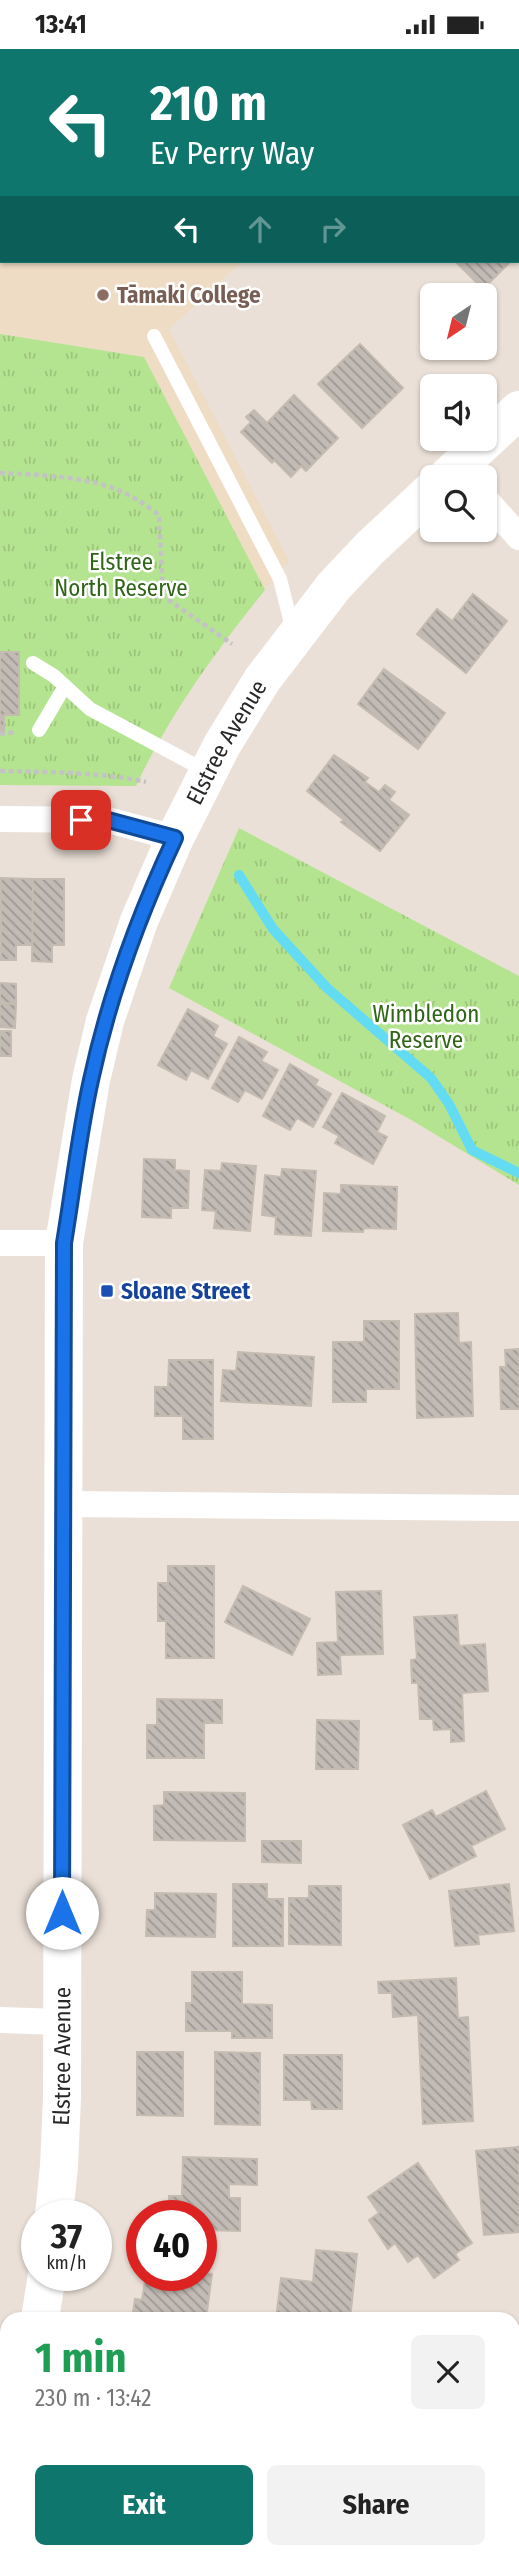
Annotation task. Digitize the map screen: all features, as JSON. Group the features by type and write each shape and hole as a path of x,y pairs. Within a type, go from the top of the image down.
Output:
{"street":[{"name":"Elstree Avenue","path":"464,465 519,410"},
{"name":"Elstree Avenue","path":"55,2200 60,2152 64,1243 80,1135 105,1021 139,921 207,772 248,701 334,586 370,548 420,505"},
{"path":"497,512 519,537"},
{"path":"0,819 108,820 175,838"},
{"path":"0,1243 64,1243"},
{"path":"64,1504 519,1508"},
{"path":"0,2020 61,2022"},
{"path":"41,2312 44,2291"}],"lane":[{"path":"154,336 280,579 295,636"},
{"path":"33,663 65,686 90,709 207,772"},
{"path":"39,730 65,686"}],"path":[{"path":"0,473 62,477 106,486 131,496 159,515 163,596 232,644"},
{"path":"0,771 64,772 117,776 146,782"}],"shaded area":[{"name":"Tāmaki College","path":"0,263 241,263 169,329 289,561 265,590 144,357 0,334"}],"green space":[{"name":"Elstree North Reserve","path":"0,334 144,357 265,590 194,684 163,734 136,786 0,785"},
{"name":"Wimbledon Reserve","path":"239,828 519,976 519,1185 413,1121 169,988"}],"building":[{"path":"457,263 509,263 489,283 477,283"},
{"path":"360,344 403,388 362,428 318,384"},
{"path":"294,395 338,438 306,471 301,466 291,477 274,460 272,463 241,432 251,422 246,417 254,410 267,423"},
{"path":"473,594 507,621 466,673 417,634 437,609 452,621"},
{"path":"0,652 19,652 19,715 4,715 4,731 0,731"},
{"path":"384,669 445,713 418,749 358,704"},
{"path":"334,755 368,778 365,782 379,792 385,785 395,792 389,800 409,815 380,851 341,822 344,820 307,791"},
{"path":"1,878 1,960 0,960"},
{"path":"1,878 33,879 33,945 16,945 16,960 1,960"},
{"path":"33,879 64,879 64,945 52,945 52,962 32,961"},
{"path":"0,983 16,984 16,1004 0,1003"},
{"path":"0,1003 16,1004 15,1028 0,1027"},
{"path":"188,1009 218,1026 213,1036 227,1044 208,1079 191,1070 186,1080 158,1065"},
{"path":"0,1031 11,1031 11,1056 0,1056"},
{"path":"239,1037 267,1052 261,1061 278,1070 262,1099 245,1090 238,1102 212,1088"},
{"path":"290,1064 318,1080 315,1085 331,1094 313,1127 297,1118 290,1130 263,1116"},
{"path":"342,1093 385,1116 377,1132 387,1137 373,1164 335,1143 339,1136 323,1127"},
{"path":"144,1159 175,1160 175,1170 189,1171 188,1208 171,1208 171,1218 142,1217"},
{"path":"222,1163 256,1166 250,1231 214,1228 216,1211 202,1210 205,1170 221,1171"},
{"path":"282,1169 316,1171 311,1236 275,1234 276,1217 262,1215 265,1175 281,1177"},
{"path":"341,1185 397,1187 396,1229 323,1231 324,1193 341,1194"},
{"path":"458,1313 459,1343 471,1342 473,1416 417,1418 415,1314"},
{"path":"364,1321 399,1321 399,1389 366,1389 366,1402 333,1402 333,1342 364,1342"},
{"path":"519,1349 519,1409 501,1409 500,1367 506,1367 505,1350"},
{"path":"238,1352 314,1357 311,1406 221,1401 223,1370 236,1371"},
{"path":"169,1360 213,1360 213,1439 183,1439 183,1416 155,1416 155,1387 168,1387"},
{"path":"168,1566 214,1566 214,1658 166,1658 166,1621 158,1621 158,1583 168,1583"},
{"path":"243,1586 310,1619 292,1655 225,1622"},
{"path":"381,1591 383,1654 340,1655 341,1674 318,1675 317,1643 338,1642 336,1592"},
{"path":"457,1615 459,1646 485,1644 488,1691 462,1693 464,1741 451,1742 451,1729 434,1730 433,1719 420,1719 418,1683 412,1683 411,1660 417,1659 414,1617"},
{"path":"157,1699 222,1700 222,1723 204,1723 204,1758 147,1758 147,1725 157,1725"},
{"path":"317,1720 359,1721 358,1769 316,1769"},
{"path":"486,1791 505,1829 471,1846 476,1856 430,1879 403,1825 432,1810 436,1817"},
{"path":"164,1792 245,1793 245,1841 154,1840 154,1806 164,1805"},
{"path":"262,1841 301,1841 301,1863 262,1862"},
{"path":"233,1884 267,1884 267,1899 283,1899 283,1946 233,1946"},
{"path":"509,1884 514,1931 478,1935 479,1944 455,1946 449,1891"},
{"path":"309,1886 341,1886 341,1945 289,1944 289,1898 309,1898"},
{"path":"155,1893 216,1894 215,1937 146,1936 147,1910 155,1910"},
{"path":"192,1972 242,1972 242,2004 272,2005 272,2038 232,2038 232,2031 186,2031 186,2003 192,2003"},
{"path":"456,1978 458,2018 468,2017 473,2121 423,2124 418,2015 393,2017 392,1993 379,1993 378,1982"},
{"path":"137,2052 183,2052 183,2116 137,2115"},
{"path":"215,2052 260,2053 260,2125 215,2124"},
{"path":"284,2055 342,2055 342,2109 312,2109 311,2100 284,2100"},
{"path":"519,2147 519,2232 484,2235 476,2151"},
{"path":"183,2157 257,2159 257,2185 229,2184 229,2198 240,2198 240,2231 217,2230 217,2200 169,2200 169,2196 182,2196"},
{"path":"418,2163 472,2243 455,2254 459,2260 434,2278 418,2255 408,2262 395,2243 388,2249 369,2220 379,2213 368,2197"},
{"path":"316,2250 357,2254 351,2312 277,2312 281,2278 313,2282"},
{"path":"143,2291 210,2291 207,2312 133,2312 135,2299 142,2300"}],"waterway":[{"path":"239,875 273,929 327,988 431,1078 449,1104 472,1150 519,1173"}],"place":[{"name":"Tāmaki College","path":"103,295"},
{"name":"Sloane Street","path":"107,1291"}],"route":[{"path":"62,1913 64,1243 80,1135 105,1021 139,921 175,838 108,820 81,820"}]}
